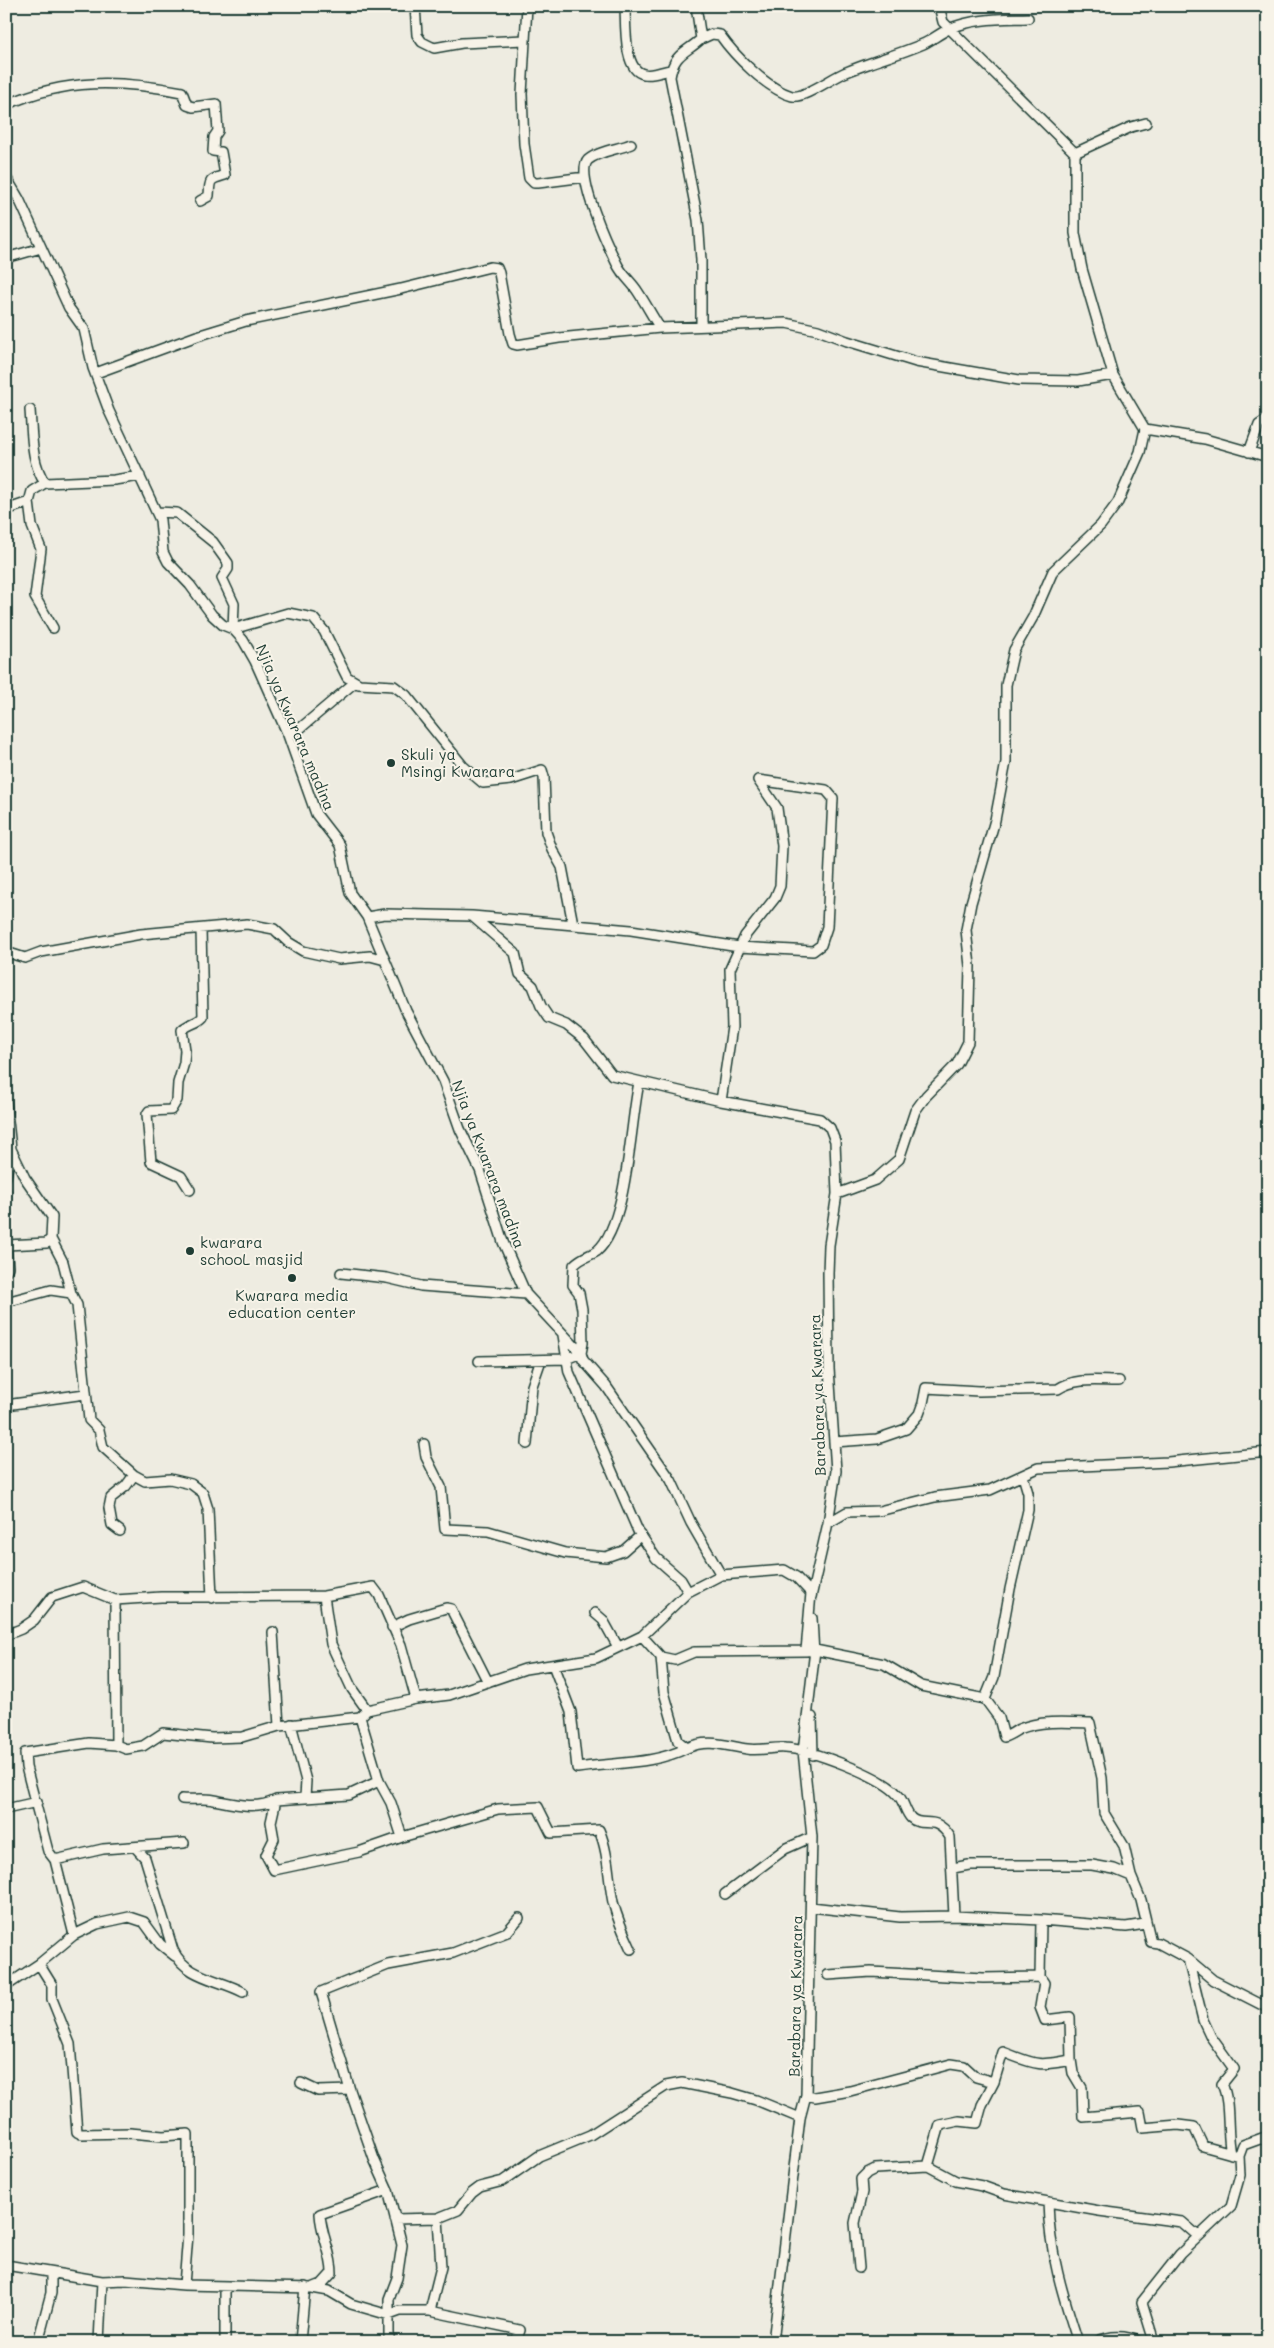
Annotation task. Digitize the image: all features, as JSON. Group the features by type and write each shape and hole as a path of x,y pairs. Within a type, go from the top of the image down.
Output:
{"street":[{"path":"415,6 417,35 428,46 434,48 462,43 525,40"},
{"path":"527,6 522,94 524,144 529,178 534,183 538,183 585,177"},
{"path":"625,6 627,40 632,66 637,72 644,74 671,70"},
{"path":"696,6 702,39"},
{"path":"837,1194 875,1180 899,1159 915,1111 926,1096 957,1064 968,1042 970,966 966,930 971,903 995,820 1006,762 1006,685 1014,650 1033,617 1053,572 1101,525 1118,502 1140,452 1144,429 1113,375 1082,269 1075,233 1075,153 943,22 940,6"},
{"path":"700,326 701,260 698,220 673,97 671,70 679,55 712,34 720,35 753,72 792,96 799,96 868,63 923,44 950,28 995,19 1028,18"},
{"path":"6,105 56,89 107,82 130,83 182,92 187,105 193,107 216,104 218,131 214,137 213,151 221,152 225,174 212,179 209,196 200,201"},
{"path":"1075,153 1131,127 1146,123"},
{"path":"631,144 596,155 588,160 585,166 585,177 591,204 618,266 638,292 660,328"},
{"name":"Njia ya Kwarara madina","path":"6,177 69,308 84,329 96,373 110,411 160,520 163,552 168,562 190,584 212,614 223,625 233,629 243,640 256,661 288,735 316,814 340,845 350,893 367,917 406,1011 443,1081 460,1128 480,1170 503,1242 526,1294"},
{"path":"6,258 41,248"},
{"path":"96,373 197,336 246,321 401,289 490,267 497,268 499,273 510,334 513,344 517,345 559,338 660,328 794,324 916,362 1019,380 1078,381 1113,375"},
{"path":"30,410 36,462 40,475 46,483"},
{"path":"1249,452 1259,424 1268,419"},
{"path":"1144,429 1205,439 1268,457"},
{"path":"53,628 35,597 41,548 32,526 29,502 32,491 46,483 99,481 140,476"},
{"path":"6,510 29,502"},
{"path":"157,512 177,513 213,542 228,563 228,568 222,578 234,604 233,629 288,613 313,618 324,631 347,677 354,683 394,686 406,695 463,766 483,783 510,780 542,770 544,777 546,832 552,849 562,867 573,924"},
{"path":"288,735 297,731 354,683"},
{"path":"367,917 385,914 472,916 631,930 739,947 813,951 820,945 827,927 833,798 826,790 758,780 777,808 782,846 780,886 775,898 739,947 730,970 732,1027 721,1101"},
{"name":"Barabara ya Kwarara","path":"472,916 516,953 520,974 533,986 541,1006 549,1018 566,1025 584,1039 612,1076 721,1101 820,1119 830,1128 835,1141 837,1194 829,1245 828,1273 830,1369 836,1471 828,1523 811,1593 813,1755"},
{"path":"6,952 25,958 40,952 141,934 247,924 262,925 274,929 288,942 303,951 339,959 370,956 386,960"},
{"path":"190,1190 181,1176 151,1162 147,1114 149,1111 171,1110 177,1100 178,1083 185,1050 182,1030 186,1026 198,1023 203,1016 201,929"},
{"path":"581,1353 584,1343 582,1309 579,1293 573,1284 574,1265 583,1256 597,1251 616,1217 639,1083"},
{"path":"6,1102 11,1149 6,1177"},
{"path":"11,1149 25,1178 52,1217 51,1238 64,1262 71,1293 77,1305 89,1420 99,1430 103,1447 134,1475 145,1481 170,1479 191,1484 203,1493 208,1508 212,1598"},
{"path":"6,1191 6,1217"},
{"path":"6,1271 8,1267 6,1246 47,1242 51,1238"},
{"path":"341,1273 387,1278 421,1286 526,1294 581,1353 584,1360 606,1386 671,1480 690,1523 721,1575"},
{"path":"6,1302 51,1290 71,1293"},
{"path":"563,1335 568,1372 641,1536 656,1558 681,1580 688,1592"},
{"path":"478,1361 566,1359 581,1353"},
{"path":"527,1444 532,1386 541,1360"},
{"path":"834,1442 877,1439 906,1429 919,1414 926,1388 979,1391 1058,1389 1067,1383 1085,1380 1119,1381"},
{"path":"6,1406 85,1394"},
{"path":"424,1444 426,1457 442,1487 445,1529 488,1531 565,1553 606,1557 623,1551 641,1536"},
{"path":"828,1523 847,1512 879,1511 944,1495 990,1490 1038,1468 1184,1461 1268,1452"},
{"path":"120,1532 112,1525 109,1508 111,1498 126,1486 134,1475"},
{"path":"985,1699 994,1677 1010,1589 1028,1510 1027,1485 1023,1476"},
{"path":"74,1936 55,1860 48,1851 37,1802 26,1767 25,1752 89,1743 116,1745 126,1749 144,1746 163,1733 212,1738 242,1737 279,1726 363,1714 416,1699 449,1696 525,1669 596,1658 642,1636 688,1592 721,1575 784,1570 796,1577 811,1593"},
{"path":"6,1635 21,1629 34,1620 52,1597 79,1588 91,1589 115,1600 160,1597 324,1596 373,1587 379,1595 392,1627 402,1645 416,1699"},
{"path":"324,1596 331,1644 363,1714 379,1781 387,1794 402,1837"},
{"path":"115,1600 116,1745"},
{"path":"392,1627 409,1619 446,1608 451,1609 488,1682"},
{"path":"594,1612 603,1620 618,1647"},
{"path":"274,1632 279,1726"},
{"path":"642,1636 661,1657 675,1660 694,1652 811,1650 884,1664 921,1686 985,1699 999,1718 1004,1737 1017,1730 1037,1724 1060,1722 1090,1723 1102,1778 1104,1813 1124,1846 1131,1876 1141,1900 1150,1942 1158,1943 1188,1959 1213,1980 1268,2008"},
{"name":"Barabara ya Kwarara","path":"773,2342 800,2118 806,2095 812,1837 803,1752 811,1650"},
{"path":"661,1657 664,1692 678,1741 687,1748"},
{"path":"554,1665 571,1712 576,1768 607,1763 645,1761 673,1755 694,1744 721,1743 749,1749 786,1748 839,1763 871,1778 898,1794 912,1818 920,1821 932,1821 943,1827 950,1837 954,1916"},
{"path":"291,1724 306,1781 305,1797"},
{"path":"182,1799 212,1800 239,1805 268,1804 276,1800 349,1795 379,1781"},
{"path":"276,1800 271,1822 274,1840 266,1856 274,1870 359,1852 402,1837 484,1813 512,1808 538,1807 551,1833 599,1830 605,1849 614,1902 622,1930 632,1949"},
{"path":"6,1809 37,1802"},
{"path":"725,1894 785,1848 812,1837"},
{"path":"55,1860 104,1849 184,1843"},
{"path":"135,1847 145,1858 177,1958"},
{"path":"953,1868 969,1865 1092,1865 1114,1869 1131,1876"},
{"path":"811,1907 900,1917 954,1916 1081,1924 1096,1923 1126,1927 1145,1924"},
{"path":"6,1986 40,1964 74,1936 97,1924 129,1916 144,1922 160,1944 193,1972 243,1992"},
{"path":"389,2342 389,2299 396,2278 402,2245 388,2190 374,2159 350,2090 321,1992 388,1965 453,1953 507,1932 519,1918"},
{"path":"1041,1920 1040,1977 1044,1982 1040,2008 1045,2020 1070,2017 1071,2060 1073,2073 1082,2088 1083,2118 1140,2112 1143,2128 1178,2126 1194,2128 1203,2146 1235,2155"},
{"path":"1152,2342 1153,2338 1142,2302 1198,2236 1231,2206 1240,2175 1226,2124 1228,2108 1222,2084 1234,2069 1211,2037 1203,2020 1188,1959"},
{"path":"40,1964 52,1986 52,1999 70,2044 78,2132 81,2134 130,2133 163,2136 188,2134 188,2234 184,2285"},
{"path":"828,1975 871,1972 983,1978 1040,1977"},
{"path":"928,2166 940,2124 959,2121 977,2123 982,2105 994,2082 1002,2052 1031,2064 1044,2065 1071,2060"},
{"path":"806,2095 814,2096 850,2091 951,2064 964,2066 976,2077 994,2082"},
{"path":"301,2082 318,2091 350,2090"},
{"path":"395,2219 438,2218 458,2210 472,2193 480,2188 503,2181 539,2156 590,2135 666,2086 682,2083 724,2091 756,2100 800,2118"},
{"path":"1235,2155 1243,2145 1268,2136"},
{"path":"859,2268 855,2223 862,2192 861,2179 875,2169 928,2166 956,2181 982,2186 1004,2194 1182,2222 1198,2236"},
{"path":"308,2287 322,2284 332,2273 332,2261 324,2240 320,2214 388,2190"},
{"path":"1048,2202 1048,2230 1055,2267 1078,2342"},
{"path":"430,2311 441,2267 438,2218"},
{"path":"6,2265 102,2281 125,2280 184,2285 308,2287 329,2291 351,2304 389,2315 400,2311 430,2311 520,2330 516,2342"},
{"path":"38,2342 51,2293 51,2273"},
{"path":"99,2342 102,2281"},
{"path":"224,2342 225,2286"},
{"path":"300,2342 308,2287"},
{"path":"1096,2342 1108,2336 1133,2339 1140,2342"}],"place":[{"name":"Skuli ya Msingi Kwarara","path":"391,763"},
{"name":"kwarara schooL masjid","path":"190,1251"},
{"name":"Kwarara media education center","path":"292,1278"}]}
